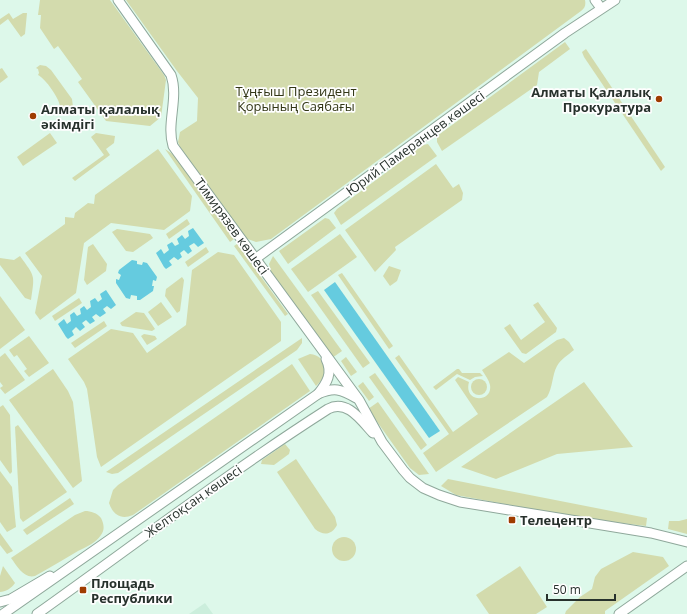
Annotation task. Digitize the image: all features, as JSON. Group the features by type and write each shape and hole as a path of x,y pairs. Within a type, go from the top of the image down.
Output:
{"street":[{"name":"Тимирязев көшесі","path":"118,0 171,75 174,87 171,136 173,146 321,347 358,400 382,442"},
{"path":"595,0 601,8"},
{"name":"Юрий Памеранцев көшесі","path":"255,259 575,26 615,0"},
{"path":"318,394 328,378 329,371 329,365 321,347"},
{"path":"318,394 331,390 338,390 348,393 358,400"},
{"name":"Желтоқсан көшесі","path":"97,550 318,394"},
{"name":"Желтоқсан көшесі","path":"37,614 129,546 285,437 328,409 334,406 341,406 348,408 355,414"},
{"name":"Тимирязев көшесі","path":"355,414 382,442 410,478 423,488 439,496 460,502 651,533 687,542"},
{"path":"120,533 129,546"},
{"path":"0,602 17,596 97,550"},
{"path":"3,614 97,550"},
{"path":"619,614 687,566"}],"shaded area":[{"path":"205,603 213,614 189,614"}],"green space":[{"path":"40,0 110,0 164,75 166,80 161,117 150,126 106,121 78,82 82,79 58,46 54,49 40,28 41,15 38,15"},
{"name":"Тұңғыш Президент Қорының Саябағы","path":"126,0 585,0 585,3 584,8 581,11 271,239 256,242 245,238 180,147 178,142 180,132 197,121 198,98"},
{"path":"9,13 13,19 23,13 27,13 25,34 21,37 8,19 0,25 0,19"},
{"path":"565,42 570,49 539,72 537,85 442,151 437,142 437,136"},
{"path":"586,49 665,167 661,171 584,57 582,52"},
{"path":"40,65 46,66 51,70 72,99 73,107 67,113 68,109 62,106 60,107 58,99 52,89 38,75 38,69 36,68"},
{"path":"2,68 8,77 0,83 0,69"},
{"path":"50,133 57,143 23,166 17,157"},
{"path":"96,133 115,136 114,143 106,149 110,155 75,181 72,178 104,155 91,137"},
{"path":"428,144 437,156 341,225 334,213 337,209 423,145"},
{"path":"158,149 192,196 190,211 164,230 111,223 84,243 76,293 40,320 35,313 42,276 25,253 65,224 65,217 74,218 75,213 88,203 94,204 95,195"},
{"path":"165,149 174,155 234,239 230,242"},
{"path":"436,164 453,188 459,184 463,193 462,200 395,247 396,250 375,272 345,230"},
{"path":"325,218 329,219 336,228 288,264 279,251"},
{"path":"187,219 190,224 169,239 166,234"},
{"path":"117,229 150,234 153,238 133,252 126,251 112,232"},
{"path":"340,234 357,257 308,292 291,269"},
{"path":"93,244 107,264 106,271 87,285 84,280 88,247"},
{"path":"237,244 288,314 285,316 234,246"},
{"path":"206,247 209,252 188,267 185,262"},
{"path":"218,252 234,255 281,322 281,341 101,467 97,457 87,389 84,382 68,359 111,329 133,333 147,353 186,325 192,270"},
{"path":"20,256 33,276 31,300 25,298 0,265 0,258 14,260"},
{"path":"273,256 342,351 332,358 272,274 269,264"},
{"path":"389,266 401,270 397,281 390,286 383,276"},
{"path":"342,273 393,346 389,349 338,275"},
{"path":"182,277 184,280 180,311 177,313 165,296 166,289"},
{"path":"318,291 370,363 363,368 311,295"},
{"path":"0,296 25,330 0,349"},
{"path":"79,298 82,303 55,321 52,316"},
{"path":"161,302 172,317 158,326 148,312"},
{"path":"538,302 557,328 556,332 526,354 522,353 504,328 510,324 521,340 545,322 533,305"},
{"path":"136,312 144,313 155,329 152,331 122,326 120,323"},
{"path":"104,321 107,326 75,348 71,343"},
{"path":"144,334 155,336 157,339 147,345 141,336"},
{"path":"29,336 49,363 29,377 24,371 27,369 17,355 14,357 9,350"},
{"path":"302,338 302,343 297,350 118,473 112,474 106,472"},
{"path":"564,338 569,342 574,350 557,366 547,397 436,472 423,453 449,434 395,358 399,355 453,432 478,414 455,380 458,377 469,382 468,389 470,394 478,398 483,397 490,391 490,385 482,370 509,352 524,363 557,340"},
{"path":"5,353 25,380 5,394 0,388 3,386 0,382 0,357"},
{"path":"310,354 316,355 320,358 325,367 323,377 316,386 298,359"},
{"path":"346,357 357,372 351,376 341,361"},
{"path":"292,364 310,391 133,515 121,517 113,511 109,503 113,490 118,485"},
{"path":"53,369 68,391 73,402 82,481 73,488 9,400"},
{"path":"459,369 462,373 480,373 483,376 475,377 470,380 457,374 436,390 433,387"},
{"path":"375,373 427,445 421,450 369,377"},
{"path":"479,379 485,381 487,387 485,393 479,395 473,393 471,387 473,381"},
{"path":"363,382 374,397 369,401 358,386"},
{"path":"584,382 633,447 557,454 496,479 461,467"},
{"path":"378,402 429,474 419,475 410,468 368,409"},
{"path":"3,405 10,415 12,472 10,474 0,460 0,407"},
{"path":"18,425 67,492 23,522 20,518 15,427"},
{"path":"285,444 290,450 289,454 274,465 261,464 262,460"},
{"path":"296,459 335,517 337,525 330,533 321,533 315,529 277,472"},
{"path":"0,471 12,487 16,527 7,532 0,522"},
{"path":"448,479 647,518 646,526 581,518 456,495 441,486"},
{"path":"70,498 74,504 27,535 23,530"},
{"path":"85,511 96,514 102,520 104,527 103,531 96,540 35,576 27,576 18,568 11,558 75,515"},
{"path":"687,519 687,534 668,529 669,521"},
{"path":"0,533 13,551 7,554 0,545"},
{"path":"344,537 352,541 356,549 352,557 344,561 336,557 332,549 336,541"},
{"path":"633,552 663,557 669,566 605,611 605,614 565,614 566,611 580,597 592,589 595,577 601,569"},
{"path":"3,566 15,583 12,587 0,592 0,576"},
{"path":"520,566 547,607 536,614 489,614 476,595"}],"water":[{"path":"193,228 204,243 198,247 194,243 189,246 192,251 188,254 184,250 180,253 182,257 178,260 174,257 169,261 172,265 166,269 156,253 161,249 164,254 169,250 167,245 172,242 175,246 179,244 177,239 182,235 185,239 189,236 188,231"},
{"path":"132,260 137,261 137,264 142,265 143,262 147,263 157,277 156,281 153,280 153,291 140,300 137,300 137,296 131,295 130,299 126,298 116,283 116,279 119,280 121,275 118,273 119,270"},
{"path":"335,282 440,431 429,438 324,290"},
{"path":"106,290 116,305 111,309 107,306 103,309 106,313 100,317 96,314 92,317 95,321 90,324 86,320 82,323 85,327 80,331 76,327 72,331 74,335 68,339 58,324 64,319 67,324 71,321 70,315 74,312 77,316 81,314 80,309 84,306 87,310 91,307 90,301 95,298 98,302 102,299 100,294"}],"place":[{"name":"Алматы Қалалық Прокуратура","path":"659,99"},
{"name":"Алматы қалалық әкімдігі","path":"33,116"},
{"name":"Телецентр","path":"512,520"},
{"name":"Площадь Республики","path":"83,590"}]}
